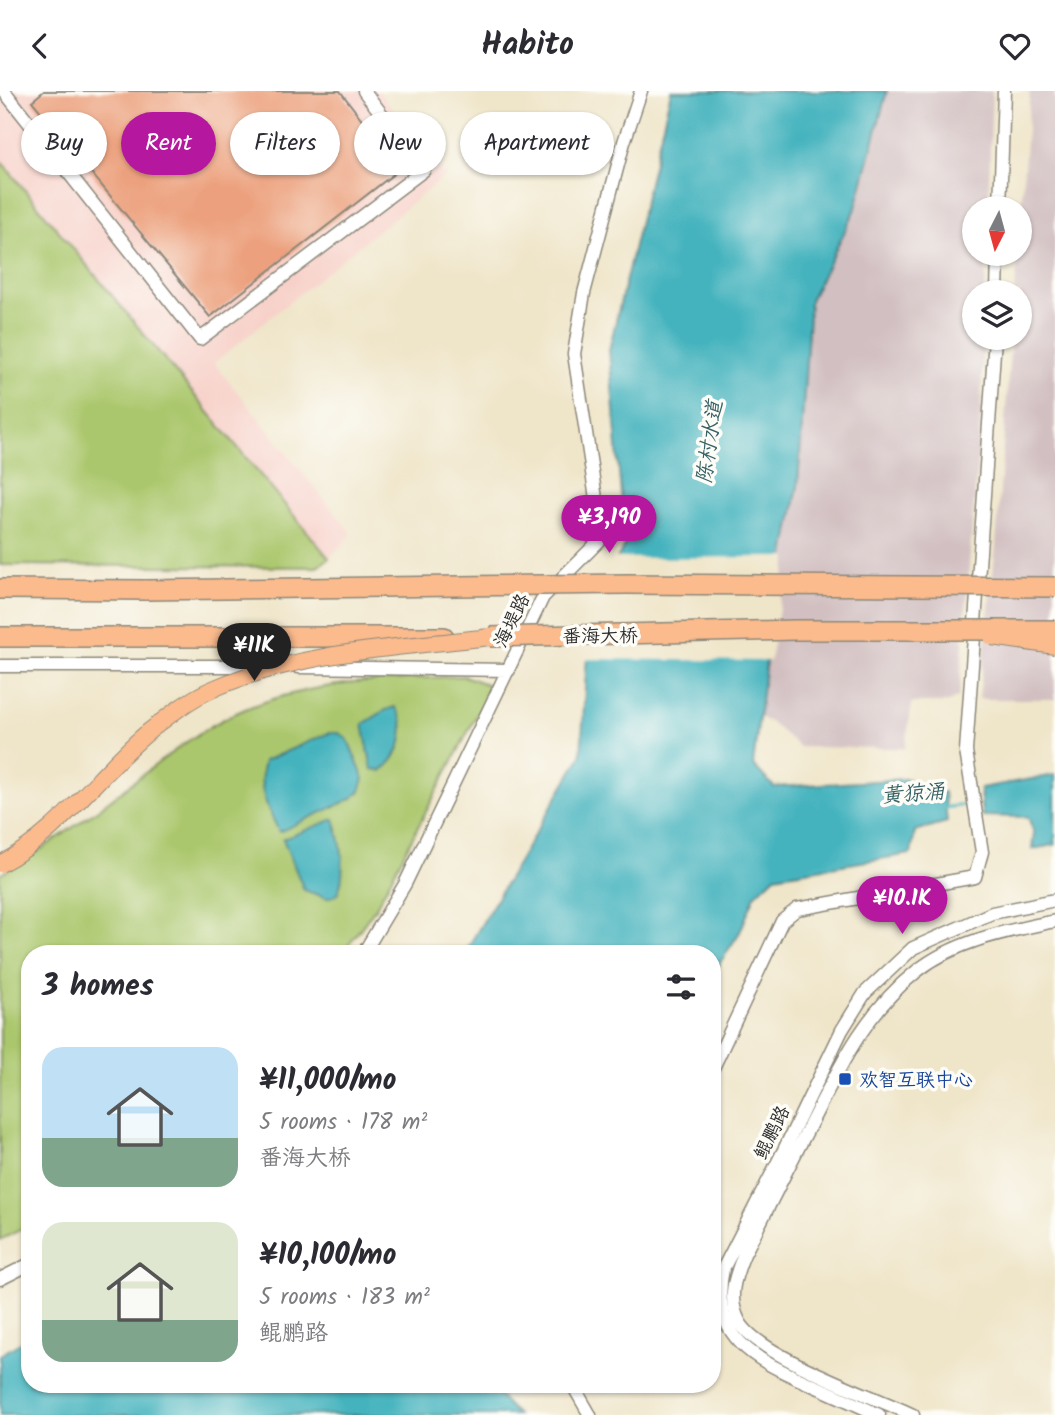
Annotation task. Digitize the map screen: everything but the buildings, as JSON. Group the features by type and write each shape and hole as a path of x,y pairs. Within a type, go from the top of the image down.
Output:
{"highway":[{"path":"0,589 146,590 627,584 1055,587"},
{"name":"番海大桥","path":"0,637 490,637 942,629 1055,630"}],"main road":[{"path":"942,629 1055,646"},
{"path":"0,864 32,843 64,815 145,735 178,708 212,689 292,663 490,637"}],"street":[{"path":"4,91 200,339 424,170 368,95 382,91"},
{"name":"海堤路","path":"368,945 405,884 543,597 602,538 575,354 584,293 624,142 641,91"},
{"path":"1000,196 1004,91"},
{"path":"721,1051 782,921 797,909 975,877 981,848 967,758 994,350"},
{"path":"0,666 509,670"},
{"name":"鲲鹏路","path":"721,1278 842,1030 865,993 913,949 999,912 1055,900"},
{"path":"999,912 1003,932"},
{"name":"鲲鹏路","path":"913,1415 785,1359 760,1344 739,1322 733,1301 733,1283 744,1254 836,1073 873,1012 918,970 955,949 1003,932 1055,921"},
{"path":"0,1279 21,1268"},
{"name":"鲲鹏路","path":"721,1309 726,1324 739,1343 768,1365 879,1415"},
{"path":"577,1393 590,1415"}],"shaded area":[{"path":"0,91 379,91 395,112 354,112 354,175 445,176 214,363 352,534 317,567 0,565"},
{"path":"887,91 992,91 988,196 962,196 962,266 986,266 985,280 962,280 962,350 983,350 981,411 959,696 947,703 912,703 905,748 800,747 770,722 759,717 769,638 798,486 810,300 855,211"},
{"path":"1030,91 1055,91 1055,699 979,699 996,546 1010,350 1032,350 1032,280 1016,280 1017,266 1032,266 1032,196 1022,196"}],"green space":[{"path":"0,160 329,558 317,567 0,565"},
{"path":"464,676 492,686 376,907 349,945 21,945 21,1230 0,1240 0,874 68,831 169,755 220,721 289,694 376,681"}],"water":[{"name":"陈村水道","path":"671,91 887,91 855,211 810,300 798,486 769,638 753,765 774,787 908,779 912,793 944,792 947,822 915,831 911,854 775,876 755,895 740,932 721,961 721,945 469,945 581,756 590,604 625,545 609,350"},
{"path":"395,707 402,724 401,742 388,765 381,771 372,769 363,724"},
{"path":"329,733 339,733 348,740 364,779 360,791 351,799 279,832 262,790 264,761"},
{"path":"1055,775 1055,845 1032,849 1034,833 1028,817 982,816 980,788"},
{"path":"334,819 343,867 337,895 327,898 304,890 283,839"},
{"path":"21,1342 21,1393 496,1393 517,1415 0,1415 0,1355"}],"pier":[{"path":"788,557 770,661 583,659 587,603 613,558"}],"waterway":[{"name":"黄猄涌","path":"943,808 970,804"}],"place":[{"name":"欢智互联中心","path":"845,1079"}]}
